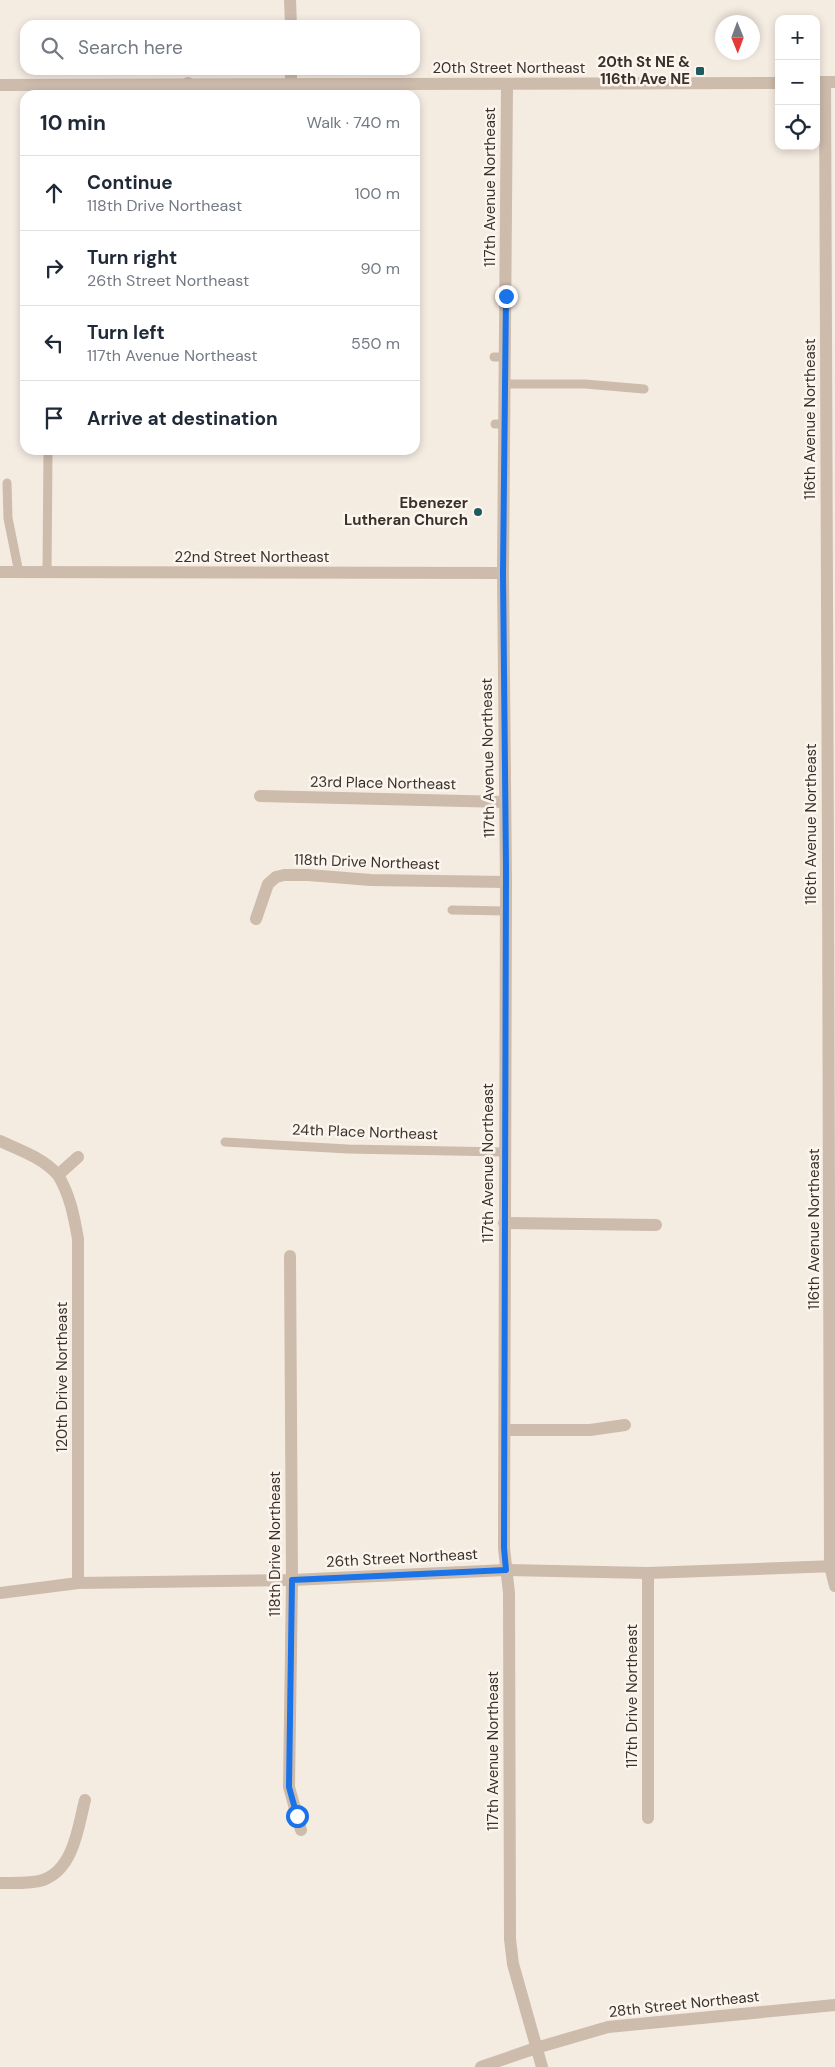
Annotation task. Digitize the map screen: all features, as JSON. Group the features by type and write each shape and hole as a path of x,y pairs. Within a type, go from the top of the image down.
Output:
{"street":[{"path":"290,0 290,20"},
{"path":"291,75 291,84"},
{"name":"116th Avenue Northeast","path":"825,82 830,275 833,1566 835,1586"},
{"name":"20th Street Northeast","path":"0,86 188,89 291,84 350,90 507,85 775,83"},
{"name":"117th Avenue Northeast","path":"507,85 499,357 502,387 500,424 506,882 503,1152 504,1548 509,1602 510,1939 513,1964 542,2067"},
{"name":"22nd Street Northeast","path":"0,572 346,569 503,573"},
{"name":"23rd Place Northeast","path":"260,796 505,802"},
{"name":"118th Drive Northeast","path":"256,919 268,884 276,877 284,875 371,880 506,882"},
{"path":"0,1142 35,1157 58,1174 78,1157"},
{"name":"120th Drive Northeast","path":"58,1174 65,1186 72,1207 78,1239 78,1583"},
{"path":"504,1223 656,1225"},
{"name":"118th Drive Northeast","path":"290,1256 292,1580 289,1787 301,1830"},
{"path":"505,1430 590,1430 625,1425"},
{"name":"26th Street Northeast","path":"0,1593 78,1583 292,1580 506,1570 648,1573 833,1566"},
{"name":"117th Drive Northeast","path":"648,1573 648,1818"},
{"path":"0,1883 43,1880 55,1872 64,1863 71,1850 85,1800"},
{"name":"28th Street Northeast","path":"481,2067 536,2048 608,2027 835,2005"}],"lane":[{"path":"502,387 585,384 644,389"},
{"path":"47,573 48,455"},
{"path":"7,484 8,518 19,573"},
{"path":"452,910 506,911"},
{"name":"24th Place Northeast","path":"225,1142 348,1149 503,1152"}],"place":[{"name":"20th St NE & 116th Ave NE","path":"700,71"},
{"name":"Ebenezer Lutheran Church","path":"478,512"}],"route":[{"path":"297,1816 289,1787 292,1580 506,1570 504,1548 503,1152 506,868 503,573 506,296"}]}
